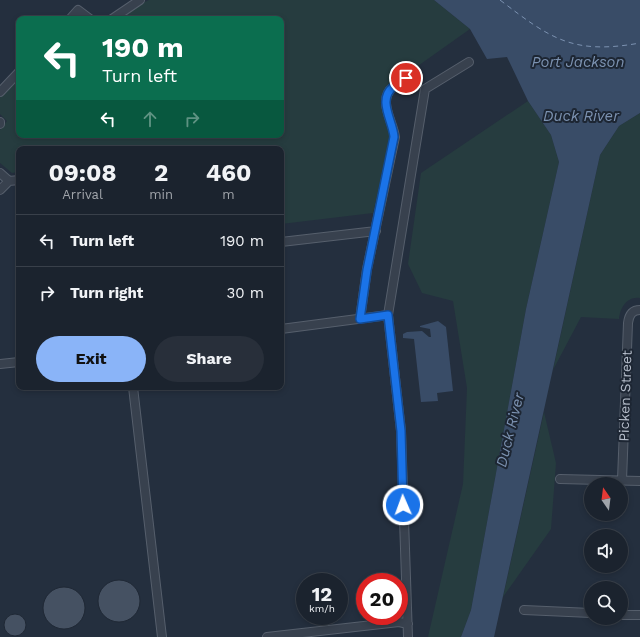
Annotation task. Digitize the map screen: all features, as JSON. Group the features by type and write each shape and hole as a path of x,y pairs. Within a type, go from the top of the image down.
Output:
{"street":[{"path":"116,16 140,0"},
{"path":"73,16 78,10 86,16"},
{"path":"403,573 401,431 388,315 425,89 469,62"},
{"path":"0,92 16,75"},
{"path":"360,319 367,270 394,137 394,128 386,104 387,94 393,86 406,78"},
{"path":"0,173 9,180 16,180"},
{"path":"0,190 9,180"},
{"path":"284,242 376,231"},
{"name":"Picken Street","path":"622,477 628,323 629,316 636,311"},
{"path":"284,329 388,315"},
{"path":"0,364 16,362"},
{"path":"134,390 162,637"},
{"path":"560,479 584,479"},
{"path":"628,480 640,481"},
{"path":"524,610 584,613"},
{"path":"628,615 640,616"},
{"path":"267,637 368,625"},
{"path":"405,625 408,637"}],"green space":[{"path":"149,0 434,0 470,29 391,85 390,114 393,133 373,213 284,224 284,146 16,146 16,172 12,173 0,163 0,130 7,121 0,114 0,94 16,78 16,138 284,138 284,16 121,16 130,9"},
{"path":"528,101 551,135 559,162 526,309 471,610 461,637 428,637 463,484 467,388 453,301 422,293 408,264 421,173"},
{"path":"640,113 640,298 631,299 625,304 619,319 581,317 553,370 600,155 619,126"},
{"path":"544,412 556,463 551,529 503,597"}],"water":[{"name":"Port Jackson","path":"434,0 640,0 640,113 619,126 600,155 494,637 461,637 471,610 526,309 559,162 551,135 528,101 507,57 487,59 470,29"},
{"path":"438,321 446,327 453,391 437,393 438,401 421,402 414,339 403,338 403,334 407,332 422,331 431,337 430,329 420,326"}],"building":[{"path":"119,580 134,586 140,601 134,616 119,622 104,616 98,601 104,586"},
{"path":"64,587 79,593 85,608 79,623 64,629 49,623 43,608 49,593"},
{"path":"15,614 19,615 25,621 25,629 19,635 15,636 11,635 5,629 4,625 5,621 11,615"}],"ferry route":[{"path":"500,0 534,25 564,41 597,47 640,43"}],"route":[{"path":"403,505 401,431 388,315 360,319 367,270 394,137 394,128 386,104 387,94 393,86 406,78"}],"water label":[{"name":"Duck River","path":"581,116"},
{"name":"Duck River","path":"510,430"}]}
